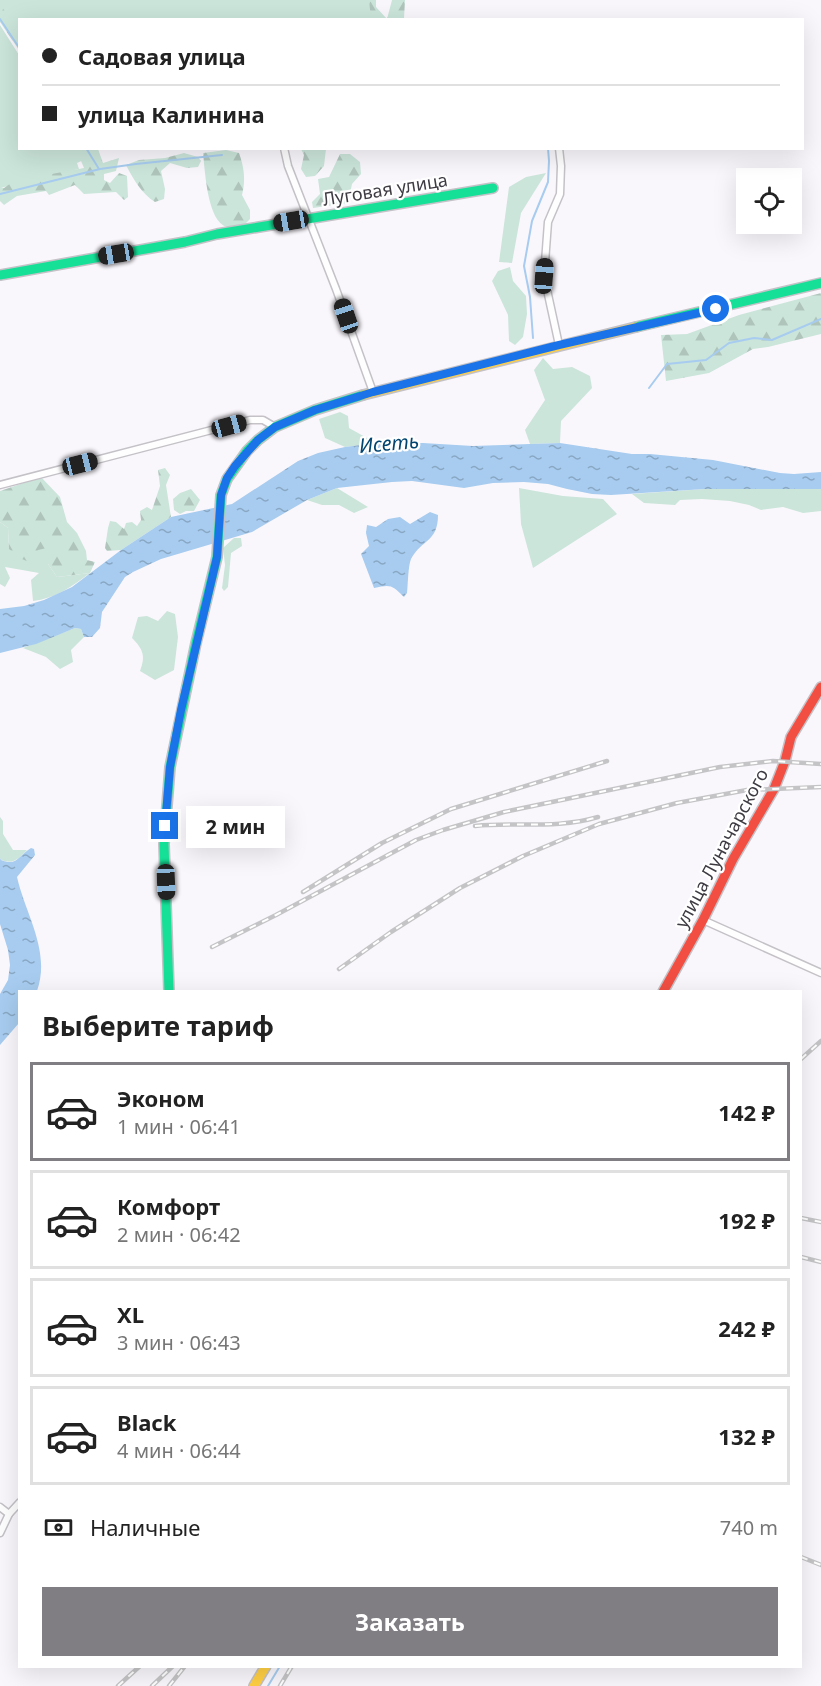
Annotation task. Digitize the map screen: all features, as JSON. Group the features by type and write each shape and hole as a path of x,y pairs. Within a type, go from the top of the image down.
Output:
{"main road":[{"name":"Луговая улица","path":"0,275 309,218 493,188"},
{"path":"169,990 164,844 165,807 170,767 195,643 217,557 221,495 227,478 235,466 258,440 275,427 315,410 373,392 821,283"},
{"name":"улица Луначарского","path":"664,990 774,789 785,762 791,737 821,687"},
{"path":"254,1686 265,1668"}],"street":[{"path":"284,150 288,166 373,392"},
{"path":"559,150 560,194 548,222 544,276 559,345"},
{"path":"0,485 250,420 263,420 275,427"},
{"path":"703,920 821,973"},
{"path":"0,1533 9,1514 18,1504"},
{"path":"0,1507 9,1514"}],"green space":[{"path":"0,0 370,0 372,18 18,18 18,43 0,16"},
{"path":"369,0 376,0 376,7 386,18 371,18"},
{"path":"392,0 405,0 404,18 387,18"},
{"path":"0,4 18,31 18,49 0,22"},
{"path":"0,25 18,53 18,150 83,150 88,158 77,163 79,169 0,188"},
{"path":"76,150 98,150 103,163 119,158 116,171 104,174 104,180 110,183 119,173 127,176 128,197 124,200 116,192 84,194 75,185 49,195 46,191 17,196 4,205 0,201 0,187 4,188 14,181 84,168"},
{"path":"226,150 239,153 243,168 242,195 250,210 250,219 241,228 230,228 220,223 215,216 208,195 203,153"},
{"path":"302,150 326,150 324,166 315,176 306,177 301,169 304,155"},
{"path":"184,153 198,157 201,161 198,167 187,168 170,163 161,171 165,189 164,199 155,202 138,186 126,165 139,160 165,158"},
{"path":"340,154 350,154 360,162 361,174 352,184 348,203 313,208 312,202 320,194 318,179 329,177"},
{"path":"546,173 521,213 512,263 499,262 509,187 526,177"},
{"path":"510,267 513,281 526,296 527,314 523,337 515,345 509,341 508,315 492,281 498,271"},
{"path":"821,293 821,334 753,349 709,373 666,381 661,335 687,334 739,315"},
{"path":"543,358 553,369 572,367 590,376 592,388 561,421 560,443 530,444 525,430 545,400 534,370"},
{"path":"340,412 348,416 349,428 376,443 345,447 325,438 319,419"},
{"path":"165,468 170,475 166,485 171,517 121,550 107,551 105,548 110,521 116,522 124,529 126,523 132,522 137,526 141,520 140,511 147,507 152,510 160,486 158,470"},
{"path":"41,477 60,497 67,522 77,533 86,551 87,560 95,562 90,573 57,577 48,564 47,548 38,550 31,563 9,549 8,528 0,522 0,491"},
{"path":"337,488 368,507 354,513 339,505 322,505 307,500"},
{"path":"519,488 563,496 603,499 617,514 533,568 521,524"},
{"path":"191,489 200,500 194,511 180,514 174,510 173,499 180,493"},
{"path":"705,489 821,489 821,511 803,513 783,507 761,510 730,501 702,499 680,500 675,505 644,503 632,494"},
{"path":"0,522 8,528 9,549 48,547 48,564 57,577 90,573 56,595 33,601 31,580 39,573 5,567 10,578 5,587 0,584"},
{"path":"234,538 241,538 242,546 231,553 228,587 224,591 222,588 225,565 223,548"},
{"path":"167,611 175,614 178,637 174,670 155,680 140,671 143,661 142,653 132,638 138,617 147,616 158,621"},
{"path":"75,628 81,629 84,637 71,650 73,662 60,669 46,657 23,648"},
{"path":"0,817 3,821 3,834 13,850 27,850 13,861 0,858"}],"water":[{"name":"Исеть","path":"376,443 473,446 560,443 632,454 713,460 780,473 821,472 821,489 705,489 611,495 592,494 548,484 524,482 493,483 464,488 412,481 337,488 307,500 252,532 161,559 133,572 125,577 102,612 100,628 92,637 84,637 81,629 75,628 36,644 0,653 0,609 24,606 44,600 72,587 121,550 171,517 232,504 298,461 318,453"},
{"path":"430,512 438,515 437,524 432,536 411,559 407,593 404,597 391,586 374,588 361,554 369,546 367,525 376,527 388,519 400,517 410,524"},
{"path":"34,849 35,855 17,877 36,934 41,976 37,990 18,990 18,1024 0,1045 0,994 8,980 10,965 0,924 0,858 11,862"}],"waterway":[{"path":"0,19 18,46"},
{"path":"87,150 99,169"},
{"path":"533,338 530,297 524,266 532,221 548,182 548,150"},
{"path":"0,194 100,169 222,155"},
{"path":"649,388 667,364 706,360 729,343 754,338 772,340 821,319"},
{"path":"268,1686 279,1668"}],"railway":[{"path":"303,892 382,843 451,809 607,761"},
{"path":"212,947 416,840 443,830 504,812 720,767 773,761 821,764"},
{"path":"339,969 391,932 460,888 523,856 599,824 677,803 747,790 821,787"},
{"path":"475,826 568,823 598,817"},
{"path":"802,1058 821,1041"},
{"path":"802,1218 821,1222"},
{"path":"802,1257 821,1262"},
{"path":"802,1557 821,1565"},
{"path":"118,1686 138,1668"},
{"path":"152,1686 171,1668"},
{"path":"169,1686 183,1668"},
{"path":"280,1686 291,1668"}],"traffic: fast":[{"path":"0,275 185,242 217,234 493,188"},
{"path":"636,327 821,283"},
{"path":"169,990 164,844 170,767 217,557 221,495 227,479 247,451 275,427 315,410 363,395"}],"traffic: slow":[{"path":"363,395 636,327"},
{"path":"254,1686 265,1668"}],"traffic: jam":[{"path":"664,990 703,920 733,859 774,789 791,737 821,687"}],"route":[{"path":"165,826 170,767 181,710 217,557 221,495 227,478 235,466 258,440 275,427 315,410 373,392 559,345 716,309"}]}
